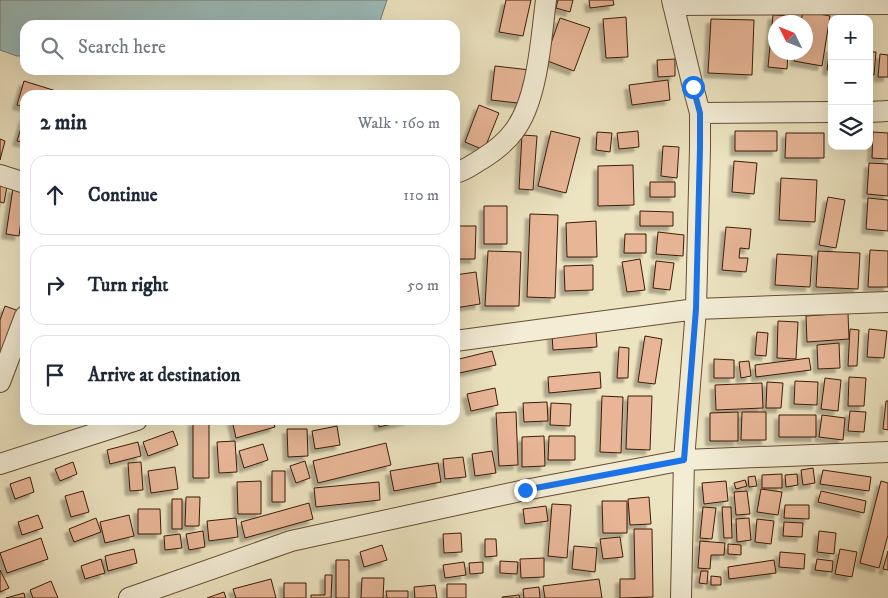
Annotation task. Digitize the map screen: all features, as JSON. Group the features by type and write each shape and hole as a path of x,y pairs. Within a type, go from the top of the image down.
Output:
{"street":[{"path":"460,172 492,152 514,131 526,110 535,79 546,0"},
{"path":"681,598 684,460 696,309 700,113 673,2 888,4"},
{"path":"700,113 828,112"},
{"path":"873,112 888,112"},
{"path":"0,175 20,181"},
{"path":"460,340 696,309 888,302"},
{"path":"0,382 20,329"},
{"path":"0,464 121,425"},
{"path":"129,598 291,541 525,490 684,460 888,452"}],"water":[{"path":"0,0 387,0 380,20 20,20 20,56 0,50"}],"building":[{"path":"506,0 531,0 523,36 499,32"},
{"path":"558,0 573,0 570,12 556,8"},
{"path":"589,0 613,0 614,5 590,8"},
{"path":"803,11 828,16 828,28 822,66 794,61 813,60 813,15 802,15"},
{"path":"626,17 628,57 606,58 603,19"},
{"path":"560,18 590,28 574,71 545,60"},
{"path":"711,19 754,20 752,75 708,73"},
{"path":"873,52 876,52 874,75"},
{"path":"880,54 888,55 888,77 878,77"},
{"path":"675,59 675,76 658,77 657,60"},
{"path":"769,60 788,60 787,69 768,67"},
{"path":"495,66 530,70 526,104 491,100"},
{"path":"668,80 670,100 632,105 629,85"},
{"path":"24,81 53,90 21,90"},
{"path":"20,95 20,106 17,105"},
{"path":"479,105 499,113 484,150 465,142"},
{"path":"20,131 20,142 17,141"},
{"path":"551,131 580,138 566,193 538,186"},
{"path":"638,131 639,147 619,149 617,133"},
{"path":"735,131 777,131 777,151 735,151"},
{"path":"597,132 612,133 610,152 596,150"},
{"path":"873,132 888,133 888,159 872,158"},
{"path":"786,133 824,133 824,158 785,158"},
{"path":"522,135 537,136 533,190 519,189"},
{"path":"0,139 5,141 0,160"},
{"path":"663,146 679,147 677,178 661,176"},
{"path":"734,161 757,163 754,194 732,192"},
{"path":"869,163 888,164 888,196 867,194"},
{"path":"633,165 634,205 598,206 598,166"},
{"path":"781,178 817,180 815,222 779,220"},
{"path":"650,182 675,182 675,197 650,197"},
{"path":"0,185 7,186 4,203 0,202"},
{"path":"13,188 20,189 19,236 6,234"},
{"path":"828,197 845,200 836,248 819,245"},
{"path":"868,198 888,200 888,231 866,229"},
{"path":"484,206 507,206 507,244 484,244"},
{"path":"640,211 673,212 673,226 640,226"},
{"path":"530,214 558,215 555,298 527,297"},
{"path":"596,221 597,257 567,257 566,223"},
{"path":"460,226 476,226 475,259 460,259"},
{"path":"726,227 751,229 749,249 740,248 739,258 748,258 746,272 722,270"},
{"path":"658,232 684,235 683,256 656,254"},
{"path":"625,234 646,234 646,253 624,253"},
{"path":"870,250 888,251 888,287 868,287"},
{"path":"488,251 521,252 519,306 485,306"},
{"path":"818,251 860,253 858,289 816,287"},
{"path":"777,254 812,256 810,287 775,285"},
{"path":"640,259 645,290 627,292 622,262"},
{"path":"656,261 674,263 670,290 653,288"},
{"path":"593,265 593,290 565,291 564,266"},
{"path":"476,272 480,304 460,307 460,274"},
{"path":"5,306 19,311 0,363 0,320"},
{"path":"848,313 849,339 807,342 806,316"},
{"path":"778,321 798,322 796,359 777,358"},
{"path":"850,329 859,330 857,366 848,366"},
{"path":"869,329 887,331 884,358 867,357"},
{"path":"596,332 597,347 553,350 552,334"},
{"path":"757,332 768,333 766,356 755,355"},
{"path":"645,336 662,339 655,384 638,382"},
{"path":"839,343 840,368 818,369 817,345"},
{"path":"619,347 629,348 628,378 617,378"},
{"path":"492,351 496,365 460,373 460,359"},
{"path":"809,358 811,370 756,377 755,365"},
{"path":"714,359 734,360 734,378 714,378"},
{"path":"749,361 751,376 741,378 739,362"},
{"path":"600,372 601,388 549,393 548,377"},
{"path":"849,377 866,378 864,406 848,406"},
{"path":"825,378 841,380 838,411 821,409"},
{"path":"795,381 818,382 817,405 794,404"},
{"path":"767,382 783,383 781,408 766,408"},
{"path":"762,383 763,408 716,410 715,385"},
{"path":"495,388 498,405 471,411 467,394"},
{"path":"602,396 623,397 621,453 600,452"},
{"path":"628,396 652,396 650,450 626,449"},
{"path":"886,401 888,401 888,430 883,429"},
{"path":"547,402 548,421 524,422 523,403"},
{"path":"551,403 571,404 570,426 550,425"},
{"path":"850,411 866,412 864,432 848,431"},
{"path":"516,412 518,465 499,466 496,413"},
{"path":"738,412 738,441 710,441 710,413"},
{"path":"742,412 766,412 766,440 741,440"},
{"path":"779,415 816,415 816,437 779,437"},
{"path":"822,415 845,418 843,440 819,437"},
{"path":"193,425 209,425 209,478 193,478"},
{"path":"233,425 274,425 275,427 236,438"},
{"path":"337,426 340,445 315,449 312,431"},
{"path":"287,429 307,429 308,456 288,457"},
{"path":"173,431 178,445 148,456 143,442"},
{"path":"544,436 545,466 522,467 522,437"},
{"path":"549,436 575,436 575,460 548,460"},
{"path":"235,441 237,472 219,473 217,442"},
{"path":"138,442 141,456 110,464 107,450"},
{"path":"386,443 391,465 318,483 313,461"},
{"path":"263,444 268,460 244,468 239,451"},
{"path":"492,451 496,473 475,476 472,454"},
{"path":"463,457 466,477 445,479 443,459"},
{"path":"305,461 310,478 296,483 290,466"},
{"path":"73,462 77,474 60,481 55,469"},
{"path":"141,462 143,490 130,491 128,463"},
{"path":"438,463 441,482 394,491 390,471"},
{"path":"175,467 178,489 151,493 148,471"},
{"path":"813,468 815,483 803,485 801,470"},
{"path":"823,470 871,477 869,491 820,484"},
{"path":"272,471 285,471 285,502 272,502"},
{"path":"782,474 782,488 762,488 762,475"},
{"path":"797,474 798,485 786,487 785,475"},
{"path":"755,476 757,486 749,487 748,477"},
{"path":"30,477 34,492 15,499 10,484"},
{"path":"745,480 747,486 736,489 734,483"},
{"path":"261,481 261,514 238,514 237,482"},
{"path":"726,481 728,501 704,504 702,483"},
{"path":"881,481 888,483 888,535 879,568 860,563"},
{"path":"379,482 380,500 316,507 314,488"},
{"path":"761,489 782,492 778,515 757,512"},
{"path":"83,491 89,512 71,517 65,496"},
{"path":"747,491 750,514 736,515 734,492"},
{"path":"821,491 866,501 864,513 818,502"},
{"path":"186,497 200,497 199,526 185,526"},
{"path":"649,497 651,524 630,525 628,499"},
{"path":"172,499 182,499 182,529 172,529"},
{"path":"602,501 627,501 627,533 603,533"},
{"path":"309,503 313,519 245,538 241,522"},
{"path":"552,504 571,505 567,558 548,556"},
{"path":"785,505 809,505 809,519 784,518"},
{"path":"546,506 548,521 525,524 523,509"},
{"path":"703,507 716,508 712,539 700,538"},
{"path":"722,507 731,507 732,538 724,538"},
{"path":"138,509 160,509 161,534 138,534"},
{"path":"38,515 43,528 22,535 18,522"},
{"path":"129,515 134,536 105,543 100,522"},
{"path":"96,518 101,532 74,542 69,529"},
{"path":"236,518 238,537 209,541 207,521"},
{"path":"749,518 751,540 737,542 736,519"},
{"path":"757,519 774,521 771,544 755,542"},
{"path":"784,522 803,523 802,537 783,536"},
{"path":"634,529 652,529 653,597 620,598 620,579 635,579"},
{"path":"203,531 205,547 189,550 186,534"},
{"path":"819,531 836,533 834,554 817,552"},
{"path":"461,533 462,552 444,553 443,534"},
{"path":"180,534 182,548 165,550 164,536"},
{"path":"620,537 623,557 603,559 600,539"},
{"path":"41,538 48,559 7,573 0,553"},
{"path":"485,539 496,539 497,556 485,557"},
{"path":"700,541 725,543 724,555 711,555 710,569 698,568"},
{"path":"728,544 741,545 741,555 728,554"},
{"path":"382,545 387,560 364,567 360,552"},
{"path":"574,546 597,548 595,572 572,569"},
{"path":"134,549 137,563 108,571 105,556"},
{"path":"840,549 857,552 852,577 835,574"},
{"path":"888,551 888,570 883,569"},
{"path":"780,552 805,554 804,569 779,567"},
{"path":"544,558 544,577 521,578 520,559"},
{"path":"101,559 105,573 85,579 81,566"},
{"path":"817,559 833,561 832,572 815,570"},
{"path":"336,560 349,560 349,598 336,598"},
{"path":"774,560 776,573 729,579 728,567"},
{"path":"500,561 518,562 517,574 500,573"},
{"path":"464,562 466,575 445,578 443,565"},
{"path":"483,562 483,573 470,574 469,563"},
{"path":"0,570 9,588 0,592"},
{"path":"701,571 708,571 707,584 699,583"},
{"path":"325,575 332,575 331,598 311,598 311,595 325,595"},
{"path":"711,576 721,577 721,585 711,585"},
{"path":"362,578 384,578 383,598 361,598"},
{"path":"271,579 276,598 236,598 233,589"},
{"path":"599,579 602,598 545,598 543,586"},
{"path":"51,581 58,598 33,598 30,590"},
{"path":"284,583 306,583 306,598 284,598"},
{"path":"447,584 466,584 466,598 447,598"},
{"path":"435,585 437,598 415,598 414,587"},
{"path":"539,587 540,598 524,598 523,589"},
{"path":"386,591 408,591 408,598 387,598"},
{"path":"224,592 226,598 207,598"},
{"path":"24,593 25,598 6,598"},
{"path":"519,595 520,598 502,598 502,597"}],"route":[{"path":"525,490 684,460 696,309 700,148 700,113 693,87"}]}
